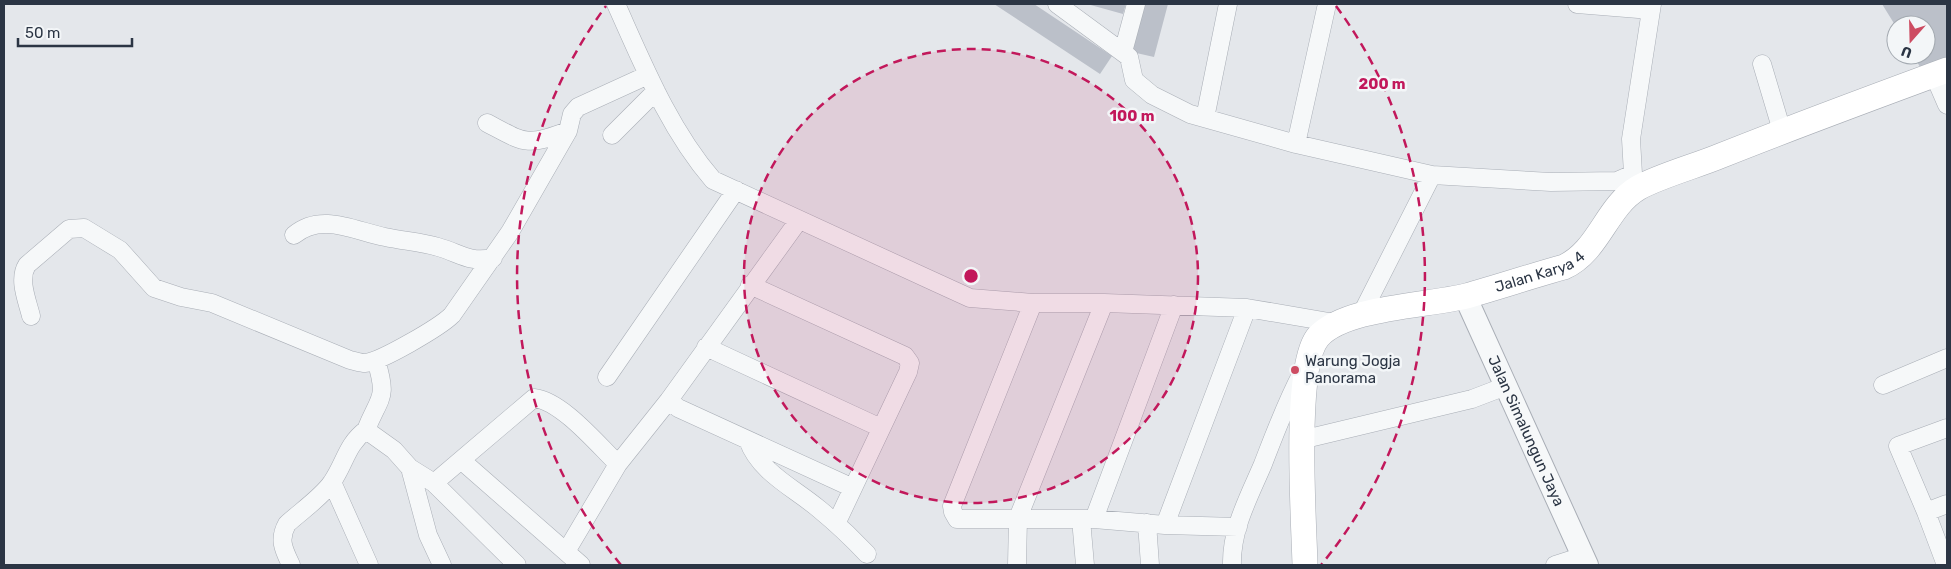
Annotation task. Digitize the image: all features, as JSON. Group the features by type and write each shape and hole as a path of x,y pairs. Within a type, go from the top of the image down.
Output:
{"main road":[{"name":"Jalan Karya 4","path":"1305,565 1301,440 1306,366 1316,341 1335,323 1361,315 1465,296 1576,261 1585,254 1635,181 1782,131 1940,73"}],"street":[{"path":"616,4 656,91 696,160 713,180 970,298 1032,304 1104,303 1247,308 1335,323"},
{"path":"1123,52 1136,4"},
{"path":"1205,118 1228,4"},
{"path":"1296,144 1327,4"},
{"path":"1060,5 1129,57 1134,80 1152,95 1190,114 1296,144 1432,176 1551,182 1635,181 1631,139 1651,7 1577,4"},
{"path":"1762,64 1782,131"},
{"path":"1940,73 1947,104"},
{"path":"31,316 23,278 27,264 69,229 84,228 120,250 154,288 181,297 212,303 350,360 365,363 394,353 415,338 444,322 460,306 493,258 568,131 572,114 578,108 648,75"},
{"path":"612,135 656,91"},
{"path":"487,123 522,141 545,139 568,131"},
{"path":"1361,315 1432,176"},
{"path":"607,377 736,190"},
{"path":"566,550 618,464 669,400 799,220"},
{"path":"294,235 303,227 334,224 437,246 473,260 493,258"},
{"path":"750,286 905,356 910,363 908,372 836,524"},
{"name":"Jalan Simalungun Jaya","path":"1465,296 1585,561"},
{"path":"1016,565 1018,518 1104,303"},
{"path":"1032,304 952,506 957,519 1087,519 1165,525 1238,527"},
{"path":"1085,565 1087,519 1174,305"},
{"path":"1165,525 1247,308"},
{"path":"706,347 881,428"},
{"path":"1883,385 1947,358"},
{"path":"291,565 281,540 282,532 287,524 332,482 346,452 357,436 366,430 379,404 384,386 376,360"},
{"path":"1232,565 1232,547 1248,497 1285,406 1306,366"},
{"path":"1301,440 1472,400 1506,386"},
{"path":"434,483 534,398 545,399 558,408 618,464"},
{"path":"669,400 678,408 852,488"},
{"path":"1946,565 1898,446 1947,428"},
{"path":"366,430 394,450 410,468 434,483 517,565"},
{"path":"748,440 753,454 772,474 836,524 867,554"},
{"path":"461,460 581,565"},
{"path":"410,468 428,535 442,565"},
{"path":"332,482 369,565"},
{"path":"1926,512 1947,504"},
{"path":"1147,523 1150,565"},
{"path":"1555,565 1585,561"}],"building":[{"path":"994,4 1034,4 1112,56 1100,74"},
{"path":"1087,4 1126,4 1123,14"},
{"path":"1145,4 1168,4 1154,57 1132,52"},
{"path":"1882,4 1947,4 1947,67 1926,77 1919,65 1936,65 1936,15 1889,15"}],"place":[{"name":"Warung Jogja Panorama","path":"1295,370"}]}
